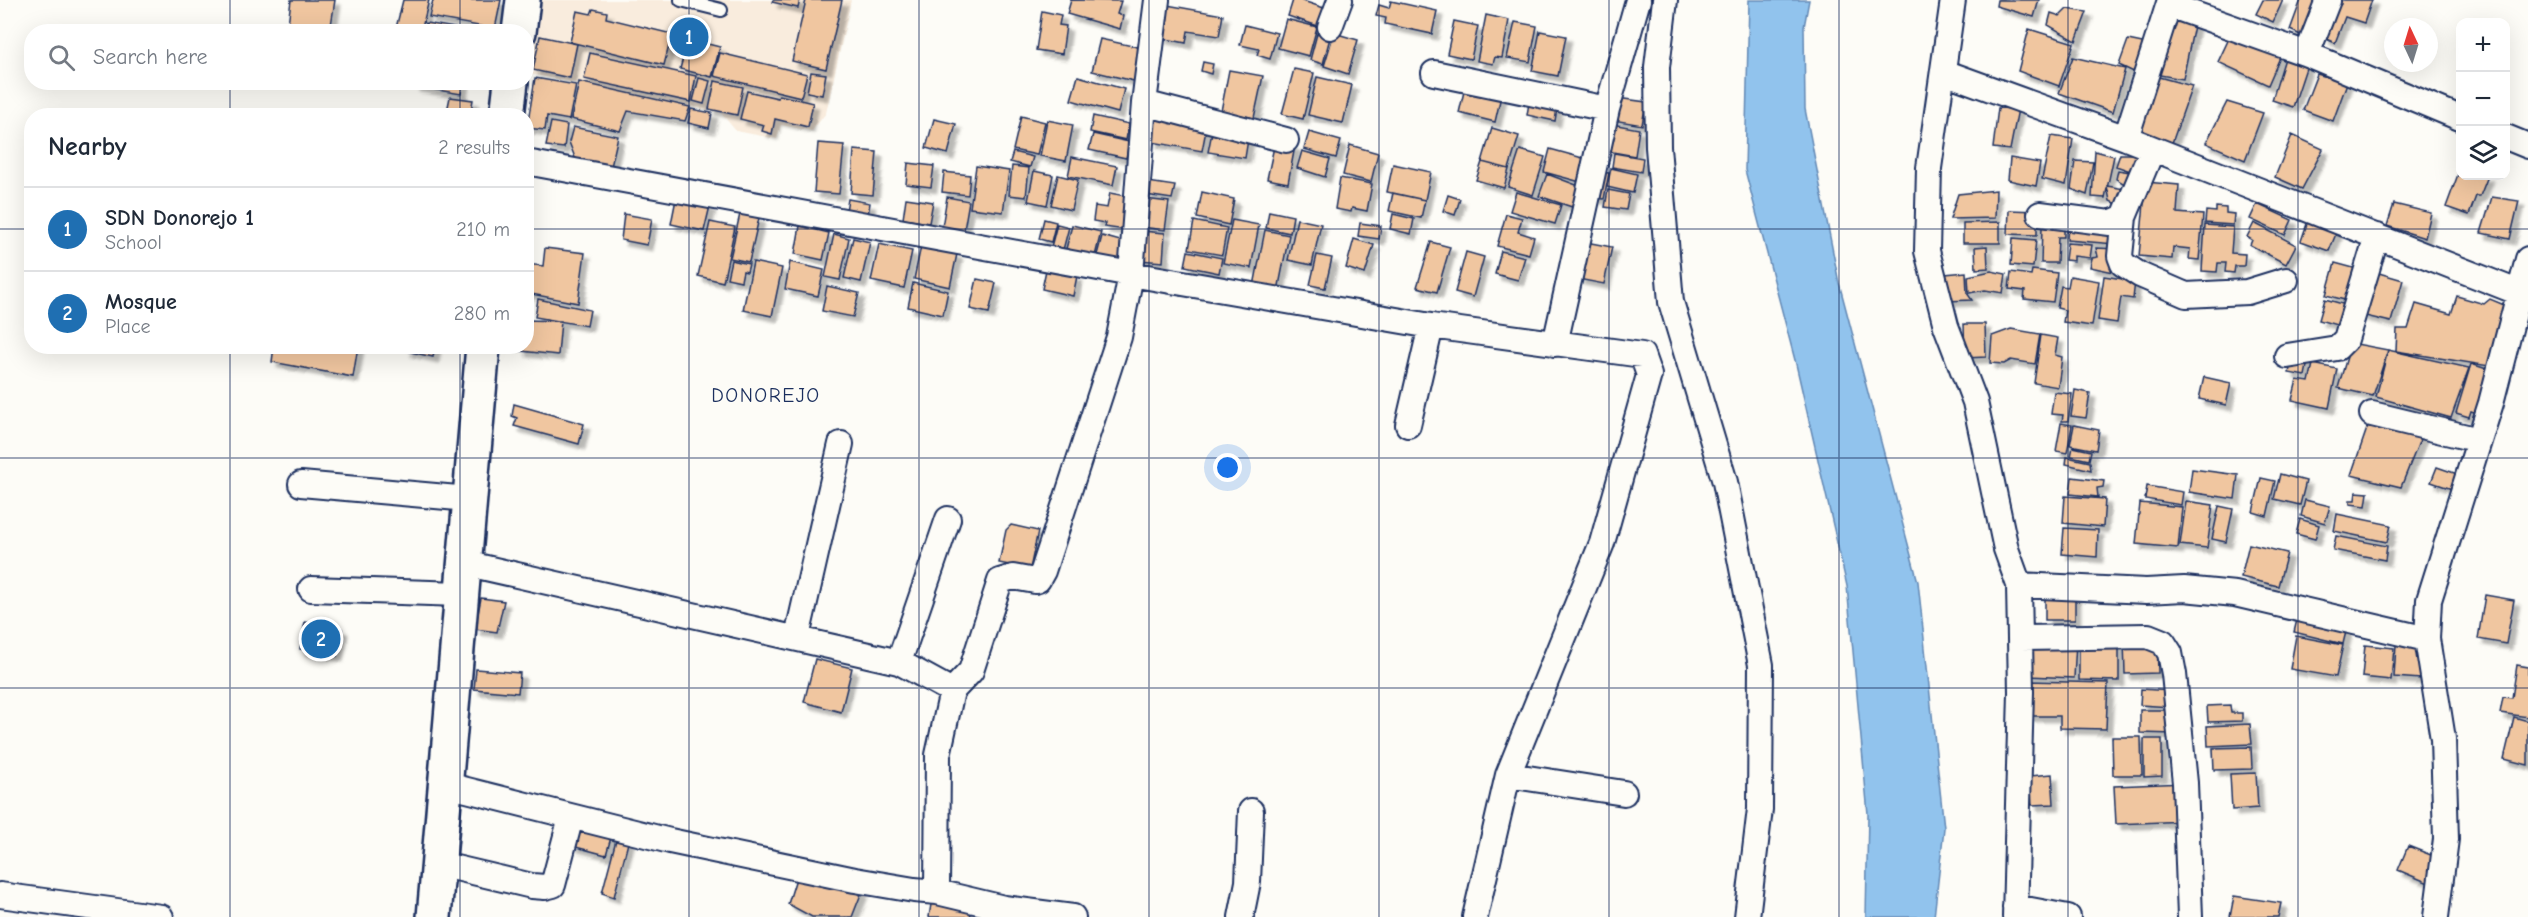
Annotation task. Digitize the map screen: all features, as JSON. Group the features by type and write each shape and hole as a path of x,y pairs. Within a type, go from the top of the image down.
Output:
{"main road":[{"path":"520,24 523,0"},
{"path":"508,108 511,90"},
{"path":"434,917 482,354"}],"street":[{"path":"937,892 938,755 952,691 971,671 1000,580 1013,577 1035,581 1042,572 1119,337 1131,274 1144,103 1157,0"},
{"path":"1330,27 1340,0"},
{"path":"1555,344 1607,109 1638,0"},
{"path":"1665,0 1657,67 1658,147 1671,302 1725,482 1761,665 1760,808 1748,917"},
{"path":"1953,0 1929,168 1927,251 1947,326 1975,402 2006,549 2019,585 2021,692 2015,912 2068,917"},
{"path":"2307,54 2328,0"},
{"path":"2126,138 2169,3 2307,54 2456,116"},
{"path":"1944,72 2126,138 2520,293"},
{"path":"1434,73 1607,109"},
{"path":"1144,103 1286,140"},
{"path":"2510,139 2528,146"},
{"path":"2152,150 2124,217 2120,256 2122,264 2140,275 2186,295 2247,292 2286,280"},
{"path":"534,163 1131,274 1431,326 1642,355 1649,375 1602,543 1508,775 1475,917"},
{"path":"2040,214 2110,223 2124,217"},
{"path":"2287,356 2337,348 2346,339 2377,236"},
{"path":"2436,917 2446,839 2443,740 2427,639 2429,600 2479,440 2528,259"},
{"path":"1408,425 1431,326"},
{"path":"2372,414 2479,440"},
{"path":"797,638 841,444"},
{"path":"301,484 469,500"},
{"path":"899,662 948,519"},
{"path":"311,589 462,579 797,638 899,662 952,691"},
{"path":"2019,585 2146,591 2184,589 2235,594 2427,639"},
{"path":"2020,638 2148,636 2163,642 2170,652 2185,783 2190,917"},
{"path":"1508,775 1624,793"},
{"path":"447,785 571,817 855,880 937,892 1003,912 1073,917"},
{"path":"1241,917 1248,882 1251,811"},
{"path":"440,864 532,886 553,885 571,817"},
{"path":"0,895 161,917"}],"lane":[{"path":"681,0 721,10"}],"shaded area":[{"path":"541,0 851,0 826,113 812,131 781,125 777,139 736,131 721,113 534,75 534,47"}],"water":[{"path":"1749,0 1809,0 1804,27 1805,109 1839,283 1918,582 1944,828 1934,917 1866,917 1868,814 1847,586 1796,364 1745,170"}],"building":[{"path":"291,0 335,0 331,24 288,24"},
{"path":"403,0 429,0 423,24 397,24"},
{"path":"433,0 501,0 496,24 468,24 429,17"},
{"path":"773,0 800,0 798,8 772,2"},
{"path":"806,0 842,0 826,69 792,61"},
{"path":"1071,0 1121,1 1117,14 1123,16 1120,29 1067,14"},
{"path":"1293,0 1327,9 1321,27 1288,16"},
{"path":"1997,0 2039,0 2034,17 1996,6"},
{"path":"2263,0 2283,0 2273,22 2256,14"},
{"path":"2301,0 2324,0 2307,38 2290,30"},
{"path":"2337,0 2372,0 2364,23 2345,17 2335,43 2324,38"},
{"path":"1391,1 1437,11 1432,34 1385,24 1386,18 1376,16 1379,5 1389,8"},
{"path":"1167,5 1223,15 1219,36 1188,31 1186,43 1161,38"},
{"path":"593,9 607,12 606,18 672,34 664,65 570,42 577,11 591,14"},
{"path":"2067,9 2087,12 2076,41 2048,25 2051,13 2060,16"},
{"path":"1042,11 1061,15 1059,25 1066,26 1062,54 1036,50"},
{"path":"2176,11 2196,16 2183,79 2154,74"},
{"path":"1486,15 1509,20 1502,58 1495,57 1493,64 1477,61"},
{"path":"1286,19 1317,27 1309,56 1278,48"},
{"path":"1454,21 1478,26 1471,59 1447,54"},
{"path":"1515,22 1537,26 1530,62 1507,58"},
{"path":"1245,25 1277,33 1270,59 1257,55 1259,49 1240,45"},
{"path":"2029,29 2074,43 2059,86 2018,71"},
{"path":"1318,30 1331,34 1323,64 1310,60"},
{"path":"2233,30 2281,55 2268,85 2218,62"},
{"path":"1540,31 1566,36 1558,76 1532,71"},
{"path":"1334,33 1358,40 1348,74 1324,66"},
{"path":"540,36 577,44 570,78 534,70"},
{"path":"688,39 720,47 712,77 680,69"},
{"path":"1100,39 1142,48 1134,81 1092,71"},
{"path":"2128,40 2152,45 2138,74 2119,65"},
{"path":"590,53 696,76 691,102 584,79"},
{"path":"720,53 807,74 801,97 714,76"},
{"path":"2286,55 2308,62 2293,107 2272,100"},
{"path":"2073,57 2125,69 2113,112 2059,93"},
{"path":"1203,62 1213,64 1211,74 1201,71"},
{"path":"1294,69 1314,73 1303,119 1282,114"},
{"path":"1229,70 1263,76 1254,118 1221,111"},
{"path":"811,72 826,74 822,95 807,92"},
{"path":"2317,74 2347,83 2333,121 2303,110"},
{"path":"1078,76 1124,89 1118,113 1071,100"},
{"path":"2155,76 2192,86 2172,143 2138,129"},
{"path":"1317,77 1352,85 1343,123 1308,115"},
{"path":"535,78 576,85 569,120 547,116 545,130 534,129 534,108 530,108"},
{"path":"699,78 710,81 704,104 693,101"},
{"path":"715,81 743,87 737,115 709,109"},
{"path":"579,82 690,107 685,121 628,111 620,131 571,119"},
{"path":"1465,87 1501,96 1495,122 1459,113"},
{"path":"438,90 462,90 461,94"},
{"path":"747,91 813,103 808,127 775,119 772,134 762,131 764,125 740,119"},
{"path":"450,97 473,100 472,108 448,108"},
{"path":"1530,97 1558,102 1555,121 1527,115"},
{"path":"1617,98 1646,102 1642,125 1613,120"},
{"path":"2227,102 2263,113 2245,160 2206,143"},
{"path":"1998,108 2018,109 2010,150 1993,148"},
{"path":"691,109 712,113 709,128 688,123"},
{"path":"1021,116 1045,122 1037,155 1013,150"},
{"path":"1093,116 1129,124 1126,140 1090,132"},
{"path":"1156,116 1207,125 1202,151 1152,142"},
{"path":"934,119 956,124 948,154 926,148"},
{"path":"1047,120 1073,125 1066,161 1040,156"},
{"path":"551,122 567,125 564,148 546,146"},
{"path":"1612,124 1639,129 1635,156 1607,151"},
{"path":"573,127 618,136 611,167 577,163 569,142"},
{"path":"1213,127 1249,133 1245,158 1208,152"},
{"path":"1492,128 1519,136 1509,169 1482,162"},
{"path":"1309,132 1341,141 1336,158 1304,149"},
{"path":"1093,134 1129,142 1126,158 1089,150"},
{"path":"2292,135 2323,149 2302,189 2275,177"},
{"path":"2051,136 2073,139 2066,185 2042,179"},
{"path":"1275,142 1295,146 1288,183 1267,179"},
{"path":"818,143 844,145 839,194 814,192"},
{"path":"1350,145 1378,153 1371,182 1343,175"},
{"path":"1550,149 1590,160 1584,183 1544,172"},
{"path":"854,150 877,152 873,195 851,193"},
{"path":"1520,150 1545,157 1533,195 1508,187"},
{"path":"1302,151 1330,159 1325,177 1297,168"},
{"path":"2095,151 2114,156 2105,198 2092,197"},
{"path":"1013,152 1033,157 1030,167 1010,162"},
{"path":"1614,153 1643,158 1641,172 1612,167"},
{"path":"2120,154 2139,154 2136,173 2116,166"},
{"path":"1072,157 1117,166 1113,185 1068,176"},
{"path":"2010,158 2040,163 2036,186 2008,180"},
{"path":"2075,161 2093,162 2087,195 2071,189"},
{"path":"1482,162 1509,169 1504,188 1476,180"},
{"path":"908,163 934,166 931,187 906,184"},
{"path":"1393,164 1431,172 1425,200 1387,192"},
{"path":"976,166 1009,171 1003,212 970,208"},
{"path":"1012,166 1029,168 1026,197 1009,195"},
{"path":"1611,168 1637,174 1633,193 1607,187"},
{"path":"2118,170 2136,173 2128,186 2116,179"},
{"path":"1034,171 1053,175 1047,205 1028,201"},
{"path":"944,172 970,175 968,195 942,192"},
{"path":"1599,172 1609,173 1604,199 1594,198"},
{"path":"1547,174 1579,186 1572,207 1539,196"},
{"path":"1058,175 1078,180 1071,210 1051,205"},
{"path":"1340,178 1372,184 1367,211 1352,208 1351,212 1335,209"},
{"path":"2456,180 2486,180 2480,196 2476,196 2469,215 2446,207"},
{"path":"1148,182 1175,186 1172,199 1146,195"},
{"path":"2146,182 2179,185 2177,213 2203,215 2199,260 2189,259 2190,249 2173,247 2172,259 2139,256"},
{"path":"2107,186 2131,190 2123,207 2110,201"},
{"path":"1608,190 1629,194 1626,210 1605,207"},
{"path":"1996,190 1995,218 1950,219 1958,194"},
{"path":"1202,192 1234,199 1229,225 1197,218"},
{"path":"1516,192 1561,205 1555,224 1510,211"},
{"path":"1110,193 1131,197 1125,230 1104,227 1105,223 1093,221 1095,206 1107,208"},
{"path":"1393,193 1425,200 1421,218 1389,211"},
{"path":"1448,195 1460,199 1455,215 1443,211"},
{"path":"947,197 969,201 964,230 942,227"},
{"path":"2492,197 2519,201 2510,239 2481,233"},
{"path":"906,198 933,202 929,223 903,219"},
{"path":"676,199 710,206 704,231 671,224"},
{"path":"848,199 870,203 867,221 845,217"},
{"path":"1145,199 1169,202 1165,230 1141,227"},
{"path":"2257,204 2292,220 2285,235 2250,219"},
{"path":"2394,204 2431,213 2425,238 2387,226"},
{"path":"2216,207 2226,208 2226,213 2234,214 2233,225 2205,223 2206,211 2216,212"},
{"path":"2009,210 2037,211 2037,235 2008,234"},
{"path":"1269,211 1293,216 1290,233 1266,228"},
{"path":"624,214 652,219 647,245 621,240"},
{"path":"740,214 759,218 749,262 730,258"},
{"path":"1393,214 1414,219 1411,234 1390,229"},
{"path":"1506,214 1522,218 1518,232 1534,237 1529,254 1497,246"},
{"path":"2309,218 2338,229 2329,251 2301,241"},
{"path":"1044,219 1056,222 1051,242 1039,239"},
{"path":"1297,219 1321,224 1312,265 1288,260"},
{"path":"1232,220 1259,225 1251,268 1223,263"},
{"path":"1194,221 1227,228 1222,255 1189,249"},
{"path":"710,222 735,227 723,282 698,276"},
{"path":"2000,222 2000,243 1963,243 1963,223"},
{"path":"2068,222 2116,225 2115,244 2067,240"},
{"path":"1360,223 1381,226 1379,239 1358,236"},
{"path":"2254,223 2296,245 2286,264 2250,245 2252,240 2247,237"},
{"path":"1057,224 1069,227 1063,250 1051,247"},
{"path":"1072,225 1101,232 1095,256 1073,259 1072,250 1066,249"},
{"path":"2205,225 2233,227 2231,253 2245,254 2244,266 2235,266 2234,273 2225,272 2226,263 2218,263 2217,272 2202,271"},
{"path":"800,226 829,233 823,260 795,254"},
{"path":"2042,226 2064,227 2064,237 2058,237 2057,263 2041,263"},
{"path":"1265,230 1289,235 1278,291 1254,286"},
{"path":"1141,231 1165,233 1163,262 1139,260"},
{"path":"834,234 849,238 840,280 825,277"},
{"path":"1102,236 1124,242 1119,261 1097,255"},
{"path":"853,238 870,242 861,282 844,278"},
{"path":"2013,238 2036,240 2033,267 2011,265"},
{"path":"1354,239 1374,245 1365,274 1346,268"},
{"path":"1431,242 1450,247 1437,292 1417,287"},
{"path":"1586,242 1612,247 1604,284 1578,279"},
{"path":"2067,243 2092,245 2090,258 2074,256 2074,261 2065,260"},
{"path":"879,244 912,251 904,288 871,281"},
{"path":"921,246 957,254 950,287 914,279"},
{"path":"1987,246 1988,268 1976,269 1975,247"},
{"path":"545,248 585,253 578,303 534,295 534,265 543,266"},
{"path":"2096,248 2119,249 2123,274 2090,267 2092,258 2098,257"},
{"path":"1188,251 1222,258 1219,273 1185,266"},
{"path":"1501,251 1525,257 1518,280 1495,274"},
{"path":"1466,252 1484,257 1473,297 1455,292"},
{"path":"1317,255 1332,258 1325,288 1310,285"},
{"path":"731,260 749,264 747,272 743,271 741,281 727,278"},
{"path":"753,262 782,268 772,316 743,310"},
{"path":"790,262 824,270 818,296 785,289"},
{"path":"2335,263 2361,270 2352,302 2326,295"},
{"path":"1046,270 1077,276 1073,296 1042,289"},
{"path":"2032,270 2057,273 2053,302 2024,299 2025,291 2009,289 2011,272 2031,275"},
{"path":"1991,271 2006,274 2003,293 1985,290 1969,293 1968,276"},
{"path":"2372,271 2403,280 2391,322 2361,315"},
{"path":"1966,272 1967,293 1972,300 1946,301 1945,274"},
{"path":"2070,276 2099,281 2092,326 2063,322 2065,310 2057,308 2061,286 2068,287"},
{"path":"2104,276 2135,281 2133,299 2121,297 2117,323 2098,320"},
{"path":"977,279 996,283 989,313 970,309"},
{"path":"913,283 948,291 943,315 908,307"},
{"path":"827,286 859,293 853,317 822,311"},
{"path":"2457,296 2484,304 2490,299 2509,307 2489,366 2396,351 2397,329 2408,329 2416,304 2451,314"},
{"path":"538,299 590,310 587,326 535,317"},
{"path":"2325,299 2353,307 2340,326 2319,320"},
{"path":"534,320 561,321 558,355 534,352"},
{"path":"1964,324 1985,324 1986,357 1965,358"},
{"path":"2011,329 2040,334 2035,364 2011,360 2004,364 1990,363 1992,336"},
{"path":"2041,335 2058,338 2055,355 2062,357 2058,387 2034,383"},
{"path":"2351,343 2388,350 2373,396 2338,388"},
{"path":"2294,348 2310,351 2305,376 2289,373"},
{"path":"2388,350 2469,368 2451,418 2376,397"},
{"path":"273,354 357,354 353,377 272,362"},
{"path":"2313,364 2337,369 2329,408 2292,400 2297,380 2309,382"},
{"path":"2471,364 2490,370 2477,413 2471,411 2469,417 2456,413"},
{"path":"2204,377 2231,383 2226,405 2199,399"},
{"path":"2075,390 2090,393 2086,418 2071,416"},
{"path":"2054,392 2072,394 2068,421 2062,421 2063,415 2051,414"},
{"path":"514,404 584,424 579,444 514,426 517,418 512,416"},
{"path":"2372,414 2423,432 2401,487 2351,475"},
{"path":"2061,423 2072,425 2067,453 2056,451"},
{"path":"2074,425 2099,430 2096,450 2070,445"},
{"path":"2073,447 2091,451 2089,460 2071,456"},
{"path":"2067,457 2090,462 2091,470 2066,464"},
{"path":"2437,467 2463,476 2458,491 2431,482"},
{"path":"2192,469 2238,475 2235,499 2189,492"},
{"path":"2280,474 2306,481 2300,505 2274,499"},
{"path":"2072,477 2104,481 2103,487 2097,488 2098,497 2070,494"},
{"path":"2261,478 2275,481 2267,516 2253,512"},
{"path":"2147,486 2183,492 2181,505 2145,499"},
{"path":"2356,492 2368,493 2366,506 2350,504 2350,500 2355,500"},
{"path":"2065,496 2105,499 2103,527 2063,523"},
{"path":"2305,500 2330,506 2325,523 2301,516"},
{"path":"2186,501 2213,505 2207,548 2180,545"},
{"path":"2140,503 2182,507 2178,548 2136,544"},
{"path":"2219,506 2233,509 2226,542 2212,539"},
{"path":"2337,514 2391,525 2387,542 2334,531"},
{"path":"2300,519 2319,525 2315,539 2296,534"},
{"path":"1011,525 1038,531 1030,569 999,563 1006,530"},
{"path":"2064,528 2098,530 2097,557 2062,554"},
{"path":"2336,536 2387,546 2385,560 2333,550"},
{"path":"2249,544 2287,553 2278,586 2241,577"},
{"path":"2075,588 2075,620 2045,620 2045,589"},
{"path":"2485,595 2514,600 2506,644 2478,639"},
{"path":"481,598 504,601 497,632 475,629"},
{"path":"2299,612 2348,623 2343,644 2294,632"},
{"path":"305,622 342,629 337,656 300,649"},
{"path":"2296,636 2343,645 2336,677 2290,669"},
{"path":"2157,640 2158,673 2125,674 2124,641"},
{"path":"2030,641 2076,642 2074,678 2028,676"},
{"path":"2079,643 2119,643 2119,681 2079,680"},
{"path":"2365,645 2394,648 2391,680 2362,677"},
{"path":"2396,645 2424,648 2421,679 2394,677"},
{"path":"815,659 852,668 841,712 804,702"},
{"path":"2517,665 2528,667 2528,717 2500,713 2503,697 2512,698"},
{"path":"476,669 520,673 518,693 474,689"},
{"path":"2029,681 2108,683 2106,729 2060,728 2060,716 2028,716"},
{"path":"2141,689 2172,691 2171,707 2140,705"},
{"path":"2230,705 2231,713 2242,713 2242,721 2208,722 2207,706"},
{"path":"2140,710 2175,710 2175,734 2140,733"},
{"path":"2514,717 2528,721 2528,765 2504,759"},
{"path":"2250,724 2252,744 2208,746 2207,726"},
{"path":"2112,737 2141,737 2142,775 2113,775"},
{"path":"2144,739 2162,739 2162,776 2144,777"},
{"path":"2251,747 2252,769 2214,770 2213,748"},
{"path":"2256,773 2258,808 2232,810 2230,774"},
{"path":"2052,774 2054,804 2032,805 2030,776"},
{"path":"2185,783 2186,821 2116,824 2114,786"},
{"path":"578,825 612,834 606,855 572,846"},
{"path":"617,836 629,839 614,897 602,893"},
{"path":"2408,846 2441,859 2431,884 2398,870"},
{"path":"798,872 863,889 852,917 812,917 788,904"},
{"path":"2234,896 2281,903 2278,917 2230,917"},
{"path":"932,898 973,904 970,917 929,917"}],"place":[{"name":"SDN Donorejo 1","path":"689,37"},
{"name":"Mosque","path":"321,639"}],"district":[{"name":"DONOREJO","path":"766,395"}]}
